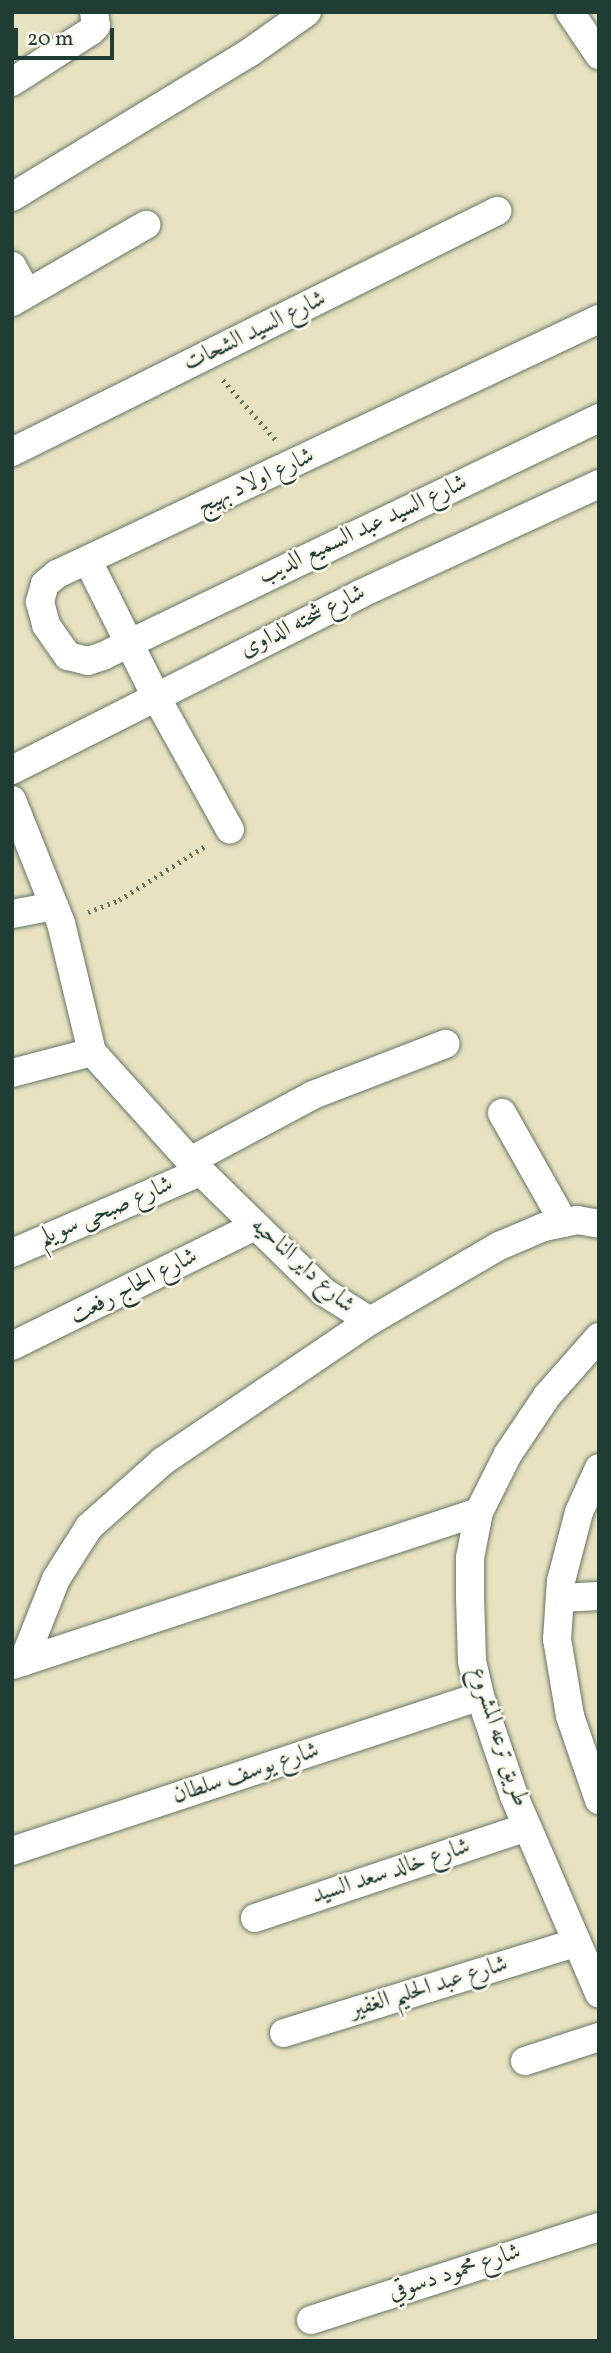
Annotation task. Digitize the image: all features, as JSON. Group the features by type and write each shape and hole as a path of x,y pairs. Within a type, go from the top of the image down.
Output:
{"street":[{"path":"12,82 91,31 96,26 93,12"},
{"path":"12,197 249,53 307,12"},
{"path":"570,12 599,55"},
{"name":"شارع السيد الشحات","path":"12,452 497,211"},
{"path":"12,266 20,298 146,225"},
{"name":"شارع اولاد بهيج","path":"128,641 88,661 68,656 55,641 40,602 45,584 88,561 599,319"},
{"name":"شارع السيد عبد السميع الديب","path":"128,641 599,418"},
{"name":"شارع شحته الداوى","path":"12,771 155,695 599,484"},
{"path":"88,561 155,695 230,831"},
{"path":"12,800 57,914 92,1052 12,1073"},
{"path":"12,914 57,914"},
{"name":"شارع صبحى سويلم","path":"12,1253 195,1167 313,1095 445,1044"},
{"name":"شارع داير الناحيه","path":"92,1052 195,1167 255,1226 342,1307 370,1321 499,1246 564,1223 599,1224"},
{"path":"502,1113 564,1223"},
{"name":"شارع الحاج رفعت","path":"12,1346 255,1226"},
{"path":"18,1664 69,1557 89,1527 119,1497 163,1461 370,1321"},
{"name":"طريق ترعه المشروع","path":"599,1337 547,1396 508,1454 479,1512 470,1558 472,1661 480,1696 527,1827 574,1942 599,1993"},
{"path":"599,1468 579,1512 560,1598 557,1639 570,1716 599,1800"},
{"path":"18,1664 479,1512"},
{"path":"560,1598 599,1596"},
{"name":"شارع يوسف سلطان","path":"12,1852 480,1696"},
{"name":"شارع خالد سعد السيد","path":"255,1918 527,1827"},
{"name":"شارع عبد الحليم الغفير","path":"284,2033 574,1942"},
{"path":"524,2061 599,2037"},
{"name":"شارع محمود دسوقي","path":"311,2320 599,2227"}],"path":[{"path":"209,354 225,383 297,463"},
{"path":"57,914 120,900 230,831"}]}
